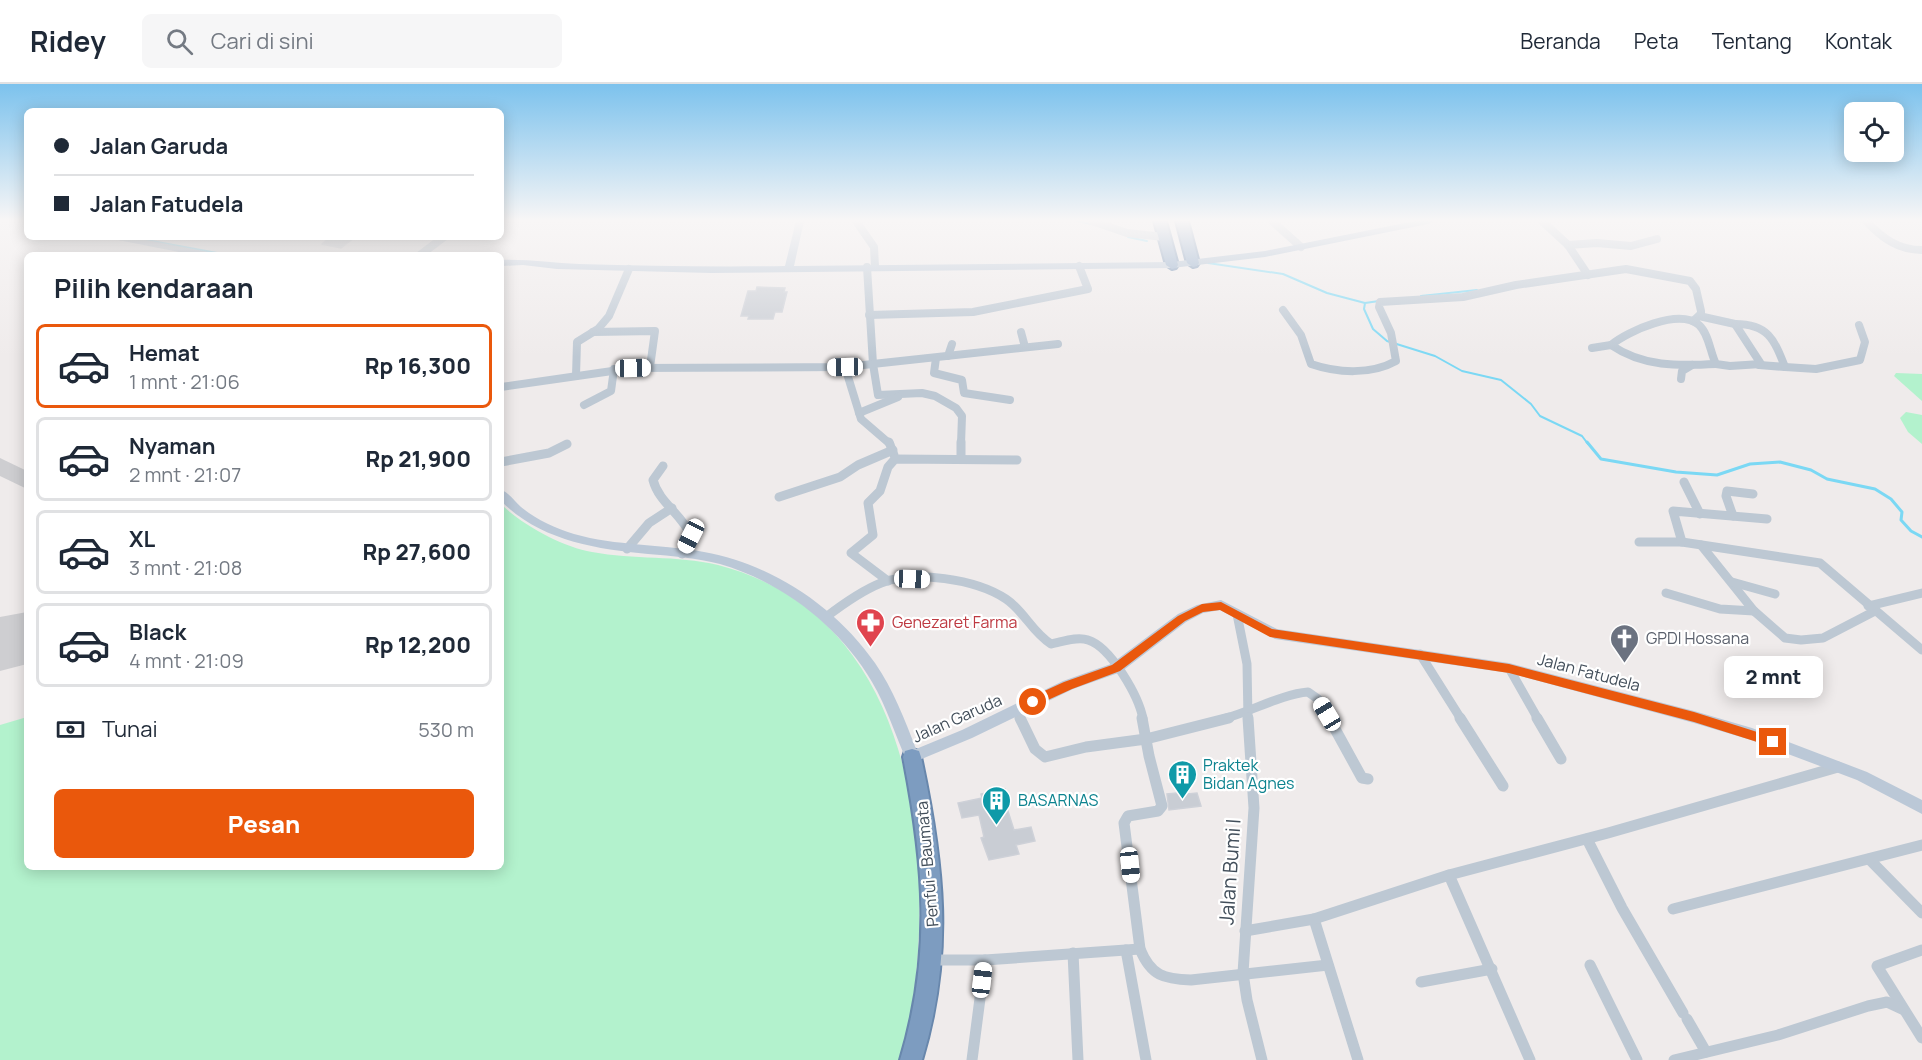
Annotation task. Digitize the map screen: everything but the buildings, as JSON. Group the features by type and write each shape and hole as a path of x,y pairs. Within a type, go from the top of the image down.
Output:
{"highway":[{"name":"Penfui - Baumata","path":"911,1060 916,1046 932,960 928,846 923,804 912,757"}],"street":[{"path":"570,267 789,269 965,267"},
{"path":"871,267 869,315 878,395 929,394 960,412 962,416 961,459"},
{"path":"869,315 973,312 1088,289 1079,267"},
{"path":"1582,267 1588,275"},
{"path":"576,376 577,342 594,332 606,321 615,306 629,269"},
{"path":"1283,310 1300,331 1313,365 1356,371 1383,367 1396,361 1393,341 1379,303 1447,299 1507,287 1626,269 1687,280 1696,289 1701,311 1696,318"},
{"path":"1696,318 1716,364"},
{"path":"1592,348 1611,345 1630,331 1656,323 1696,318 1758,326 1763,329 1778,349 1785,367"},
{"path":"1736,324 1760,360 1760,365"},
{"path":"1611,345 1627,356 1640,359 1692,365 1760,365 1816,369 1860,360 1865,340 1863,330 1859,325"},
{"path":"594,332 654,331 656,336 650,367"},
{"path":"1021,332 1025,347"},
{"path":"948,356 952,344"},
{"path":"504,387 614,369 845,367 1058,344"},
{"path":"936,358 934,373 962,380 964,393 1010,400"},
{"path":"1681,379 1682,371 1692,365"},
{"path":"845,367 859,413 865,424 889,440 894,455 880,490 868,503 873,535 851,553 888,581"},
{"path":"585,405 611,391 614,369"},
{"path":"859,413 909,393"},
{"path":"504,461 549,453 567,444"},
{"path":"779,497 840,477 858,465 894,455 1017,460"},
{"path":"663,466 653,480 654,487 687,524 691,536 682,554"},
{"path":"1684,482 1700,513"},
{"path":"1733,516 1726,496 1727,491 1753,494"},
{"name":"Penfui - Baumata","path":"504,497 527,518 551,531 590,544 720,560 768,578 826,617 862,656 899,722 912,757"},
{"path":"627,549 649,523 672,508"},
{"path":"1682,542 1673,511 1767,519"},
{"path":"1639,542 1682,542 1820,563 1922,650"},
{"path":"1701,545 1754,611 1779,634 1790,639 1801,640 1830,636 1890,599 1922,593"},
{"path":"826,617 874,587 888,581 912,579 953,582 992,591 1007,599 1047,642 1056,645 1079,639 1089,640 1102,649 1131,687 1140,704 1162,806 1155,812 1128,816 1124,823 1140,949 1145,961 1162,977 1191,980 1328,965"},
{"path":"1728,580 1747,588 1775,594"},
{"path":"1666,593 1718,608 1739,612 1754,611"},
{"name":"Jalan Garuda","path":"912,757 967,734 1068,685 1116,668 1172,625 1202,608 1214,605 1227,606 1237,614"},
{"name":"Jalan Fatudela","path":"1237,614 1275,634 1509,668 1752,734 1883,786 1922,807"},
{"name":"Jalan Bumi I","path":"1237,614 1247,664 1254,808 1243,973 1247,1000 1263,1060"},
{"path":"1420,654 1503,786"},
{"path":"1509,668 1561,759"},
{"path":"1016,710 1035,749 1042,756 1146,739 1248,713 1297,693 1308,692 1318,699 1362,778 1368,779"},
{"path":"1245,931 1314,920 1449,875 1587,839 1838,767"},
{"path":"1587,839 1622,909 1706,1052"},
{"path":"1673,909 1922,845"},
{"path":"1869,859 1922,913"},
{"path":"1449,875 1530,1060"},
{"path":"1314,920 1358,1060"},
{"path":"932,960 985,960 1140,949"},
{"path":"1126,950 1146,1060"},
{"path":"1922,950 1877,966 1922,1038"},
{"path":"1073,953 1078,1060"},
{"path":"972,1060 985,960"},
{"path":"1590,965 1637,1060"},
{"path":"1421,982 1492,969"},
{"path":"1674,1060 1778,1035 1868,1006 1887,1002 1902,1009"}],"green space":[{"path":"1896,373 1922,374 1922,401 1894,376"},
{"path":"1906,412 1922,415 1922,444 1908,432 1900,418"},
{"path":"504,507 520,520 556,540 592,552 718,565 788,595 841,641 879,700 903,768 916,842 919,917 914,991 903,1060 0,1060 0,725 24,718 24,870 504,870"}],"waterway":[{"path":"1232,267 1283,274 1327,293 1365,303"},
{"path":"1421,296 1477,290"},
{"path":"1365,303 1379,301"},
{"path":"1365,303 1364,309 1373,329 1387,341 1435,356 1462,371 1501,380 1531,404 1540,416 1582,436 1588,444"},
{"path":"1587,442 1601,459 1676,472 1717,475 1750,464 1780,462 1811,470 1827,479 1875,489 1891,499 1902,512 1901,520 1911,531 1922,537"}],"taxiway":[{"path":"0,466 24,479"}],"runway":[{"path":"0,644 24,639"}],"place":[{"name":"Genezaret Farma","path":"871,648"},
{"name":"GPDI Hossana","path":"1625,664"},
{"name":"Praktek Bidan Agnes","path":"1182,800"},
{"name":"BASARNAS","path":"997,826"}],"route":[{"path":"1033,702 1068,685 1116,668 1182,618 1214,605 1227,606 1270,633 1509,668 1694,717 1773,742"}]}
